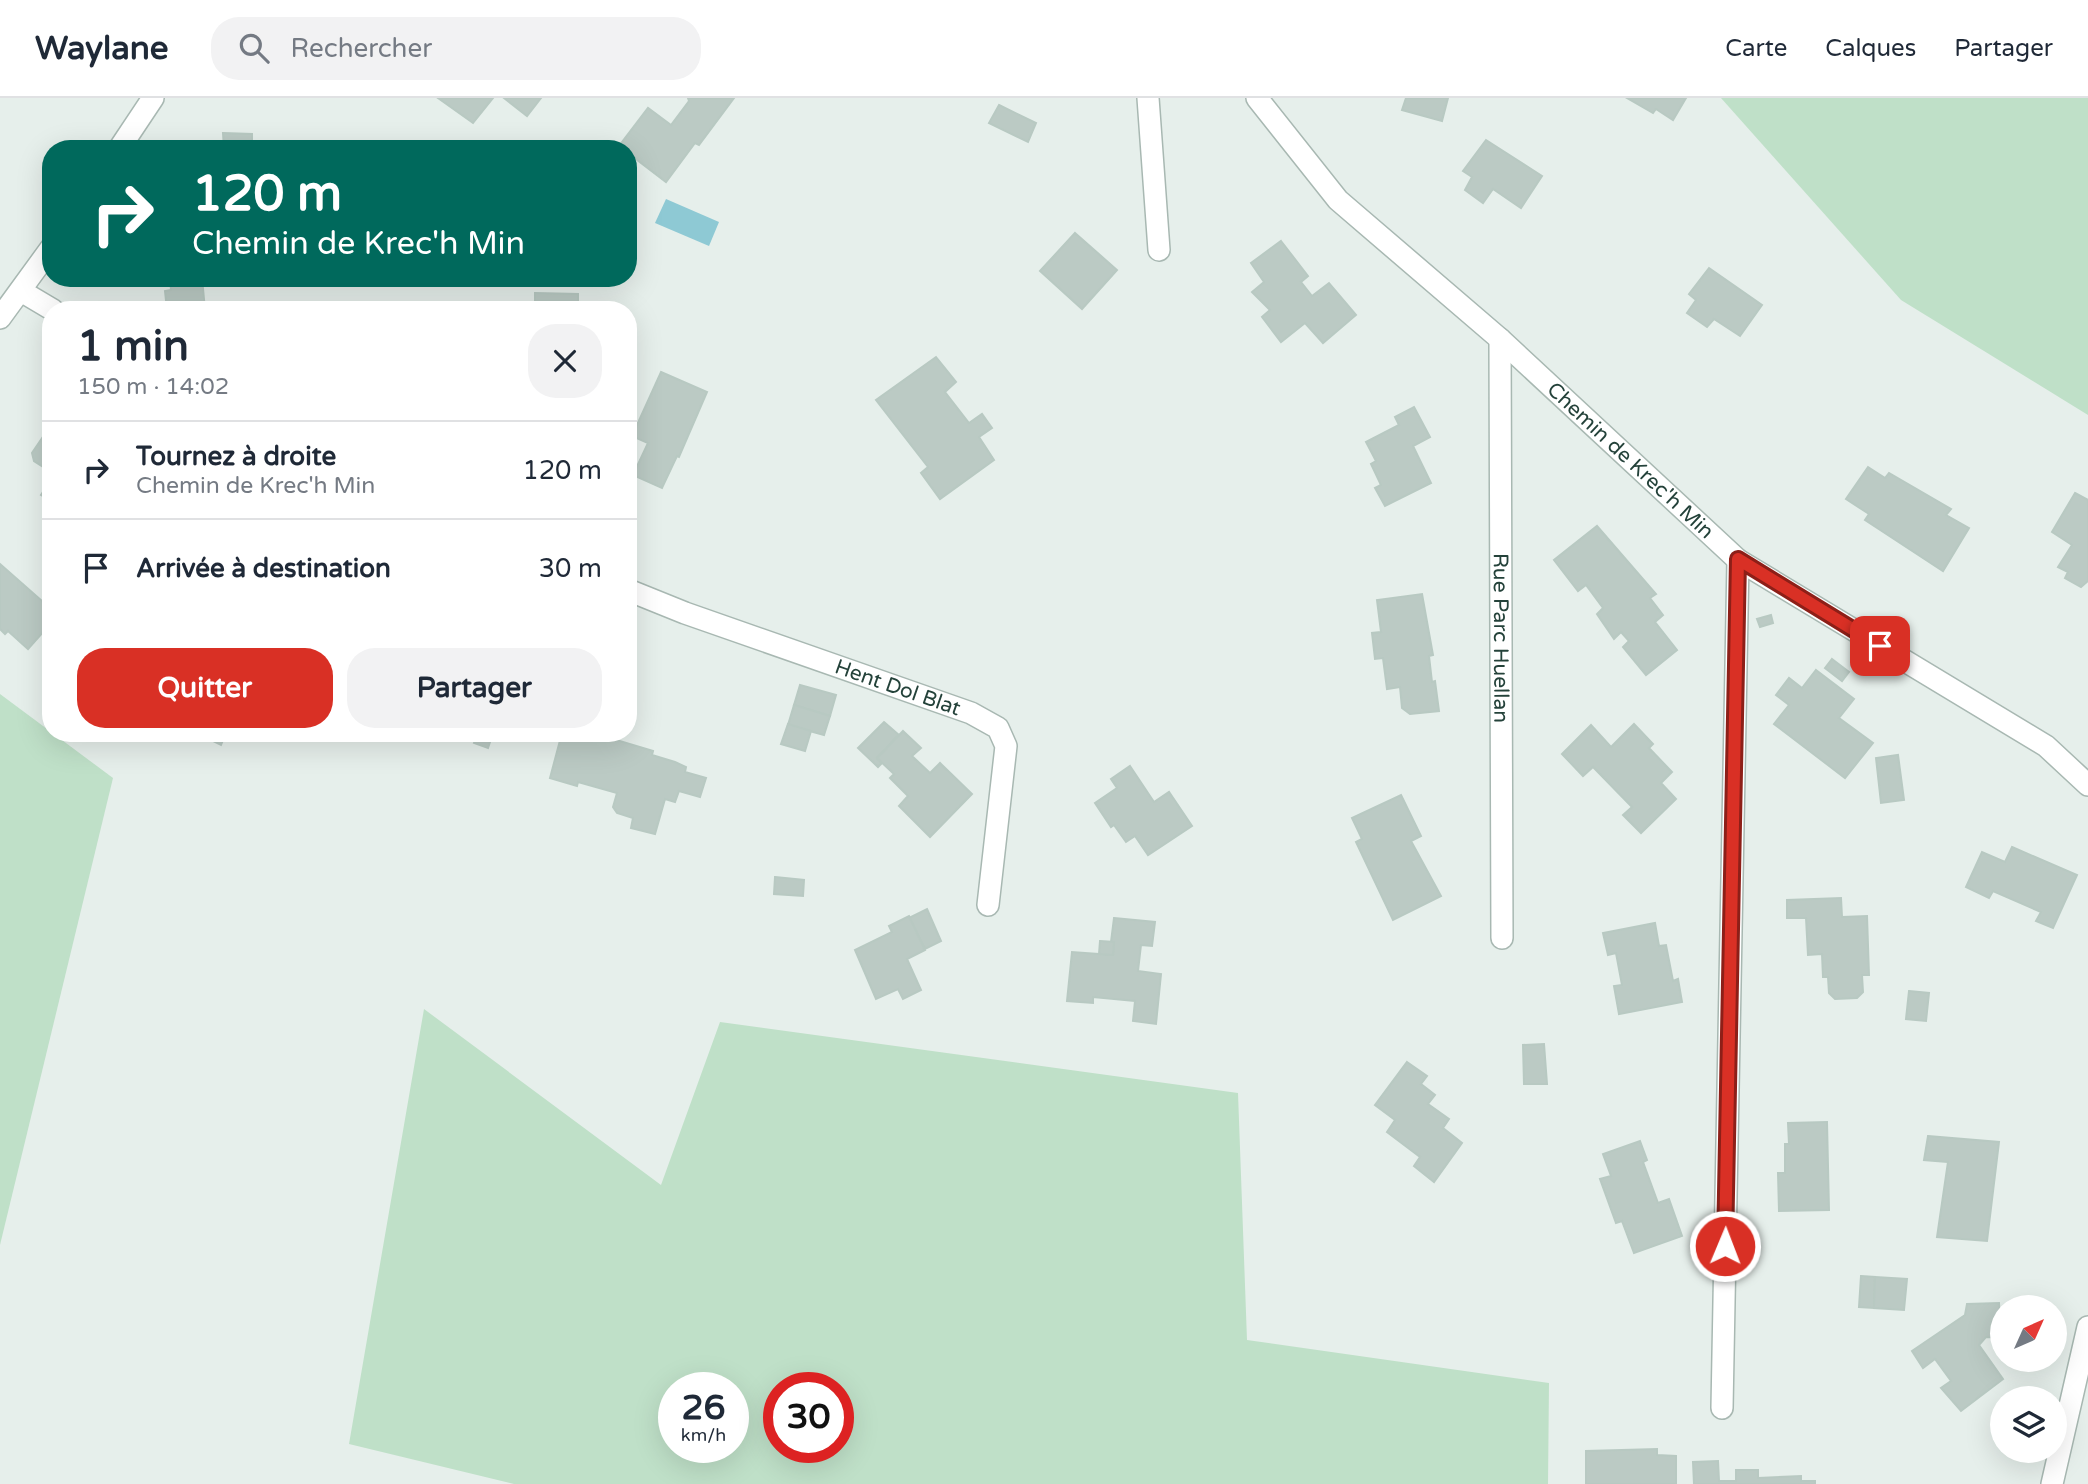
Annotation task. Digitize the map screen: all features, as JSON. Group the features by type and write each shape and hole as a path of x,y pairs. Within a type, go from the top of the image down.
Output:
{"street":[{"path":"125,140 153,98"},
{"path":"1148,98 1159,250"},
{"name":"Chemin de Krec'h Min","path":"1257,98 1338,200 1500,339 1738,559 2046,746 2088,785"},
{"path":"0,318 42,261"},
{"path":"21,291 42,303"},
{"name":"Rue Parc Huellan","path":"1500,339 1502,938"},
{"path":"1722,1408 1738,559"},
{"name":"Hent Dol Blat","path":"637,594 971,713 998,728 1006,746 988,905"},
{"path":"2052,1484 2088,1327"}],"green space":[{"path":"1721,98 2088,98 2088,415 1901,300"},
{"path":"0,694 42,725 42,742 65,742 113,778 0,1245"},
{"path":"424,1009 661,1185 720,1022 1238,1093 1247,1340 1549,1383 1548,1484 514,1484 349,1444"}],"water":[{"path":"666,199 719,222 709,246 655,223"}],"building":[{"path":"438,98 493,98 473,123"},
{"path":"504,98 541,98 527,116"},
{"path":"688,98 734,98 699,145 695,143 666,182 637,160 637,140 624,140 648,108 671,125 689,101"},
{"path":"1406,98 1448,98 1442,121 1402,110"},
{"path":"1627,98 1686,98 1673,120 1656,109 1653,113"},
{"path":"999,105 1036,123 1028,142 989,123"},
{"path":"223,133 252,134 252,140 223,140"},
{"path":"1486,140 1542,176 1521,208 1493,189 1483,203 1465,190 1472,177 1463,171"},
{"path":"1075,233 1117,270 1082,309 1040,271"},
{"path":"1281,241 1308,276 1301,282 1312,296 1329,283 1356,315 1323,343 1305,323 1281,342 1262,317 1270,310 1252,292 1264,282 1251,263"},
{"path":"1709,268 1762,305 1740,336 1714,319 1707,327 1687,313 1696,300 1689,294"},
{"path":"171,287 203,287 204,301 166,301 165,291 171,290"},
{"path":"535,293 578,294 578,301 535,301"},
{"path":"936,357 956,382 945,392 969,423 982,414 992,428 979,437 994,460 940,499 921,473 928,467 876,400"},
{"path":"661,372 707,392 679,457 677,456 662,488 637,477 637,466 648,443 637,438 637,425"},
{"path":"1414,407 1430,437 1413,446 1431,483 1385,506 1375,488 1381,485 1371,464 1376,461 1366,442 1399,425 1395,417"},
{"path":"42,438 42,466 34,461 32,453"},
{"path":"1868,467 1885,478 1889,473 1951,509 1946,515 1969,528 1943,571 1865,520 1869,514 1846,499"},
{"path":"2075,493 2088,500 2088,581 2081,587 2065,578 2068,572 2058,567 2072,545 2052,532"},
{"path":"1597,526 1656,594 1650,598 1663,615 1655,622 1677,650 1646,675 1623,647 1629,641 1621,632 1614,639 1597,614 1603,608 1586,585 1578,591 1554,560"},
{"path":"0,564 42,601 42,633 28,649 8,631 5,634 0,629"},
{"path":"1422,594 1433,655 1429,656 1432,682 1435,681 1439,711 1410,714 1402,708 1400,687 1387,689 1383,658 1375,659 1372,633 1381,632 1377,600"},
{"path":"1771,615 1773,623 1760,627 1757,619"},
{"path":"1832,659 1849,672 1842,681 1825,668"},
{"path":"1816,670 1854,699 1839,718 1873,743 1845,778 1774,724 1789,705 1776,695 1789,678 1802,688"},
{"path":"800,685 836,695 830,716 794,705"},
{"path":"794,705 830,716 824,735 788,725"},
{"path":"884,722 899,735 877,758 882,763 878,767 858,748"},
{"path":"788,724 811,731 805,751 781,744"},
{"path":"1634,724 1653,744 1649,748 1672,772 1661,783 1676,799 1641,833 1623,815 1632,807 1593,767 1583,776 1562,754 1591,725 1611,747"},
{"path":"903,731 921,748 912,756 930,773 940,763 972,794 930,837 899,806 908,796 890,778 894,774 877,758"},
{"path":"474,742 490,742 488,748"},
{"path":"560,742 623,742 653,751 652,755 686,767 685,772 706,778 700,797 679,791 675,802 665,799 655,834 631,828 633,818 617,813 613,807 617,793 578,782 577,786 550,778"},
{"path":"1898,755 1904,800 1881,803 1876,758"},
{"path":"1130,766 1154,802 1169,792 1192,826 1148,855 1135,836 1126,842 1114,825 1111,827 1095,803 1117,788 1111,779"},
{"path":"1401,795 1421,836 1411,841 1441,896 1393,920 1356,842 1362,839 1352,818"},
{"path":"2012,847 2077,875 2053,928 2036,921 2041,912 1993,891 1989,898 1966,887 1982,852 2005,862"},
{"path":"775,877 804,880 803,896 774,894"},
{"path":"1841,898 1842,917 1867,916 1869,975 1862,975 1863,992 1857,998 1835,999 1829,993 1828,977 1823,977 1822,954 1808,955 1806,918 1787,918 1787,900"},
{"path":"927,909 941,941 925,949 909,918"},
{"path":"909,916 925,950 907,959 921,990 903,999 898,989 876,999 855,950 892,932 889,926"},
{"path":"1114,918 1155,922 1152,946 1141,945 1138,971 1161,974 1156,1024 1133,1021 1135,1001 1093,997 1093,1003 1067,1001 1072,952 1113,955 1114,942 1111,942"},
{"path":"1655,923 1659,946 1666,945 1673,981 1678,979 1682,1002 1619,1014 1614,986 1622,985 1616,953 1608,955 1603,933"},
{"path":"1100,941 1114,942 1113,955 1099,954"},
{"path":"1909,991 1929,993 1926,1021 1906,1019"},
{"path":"1544,1044 1547,1084 1524,1084 1523,1045"},
{"path":"1407,1062 1427,1076 1421,1084 1435,1095 1428,1104 1449,1119 1443,1128 1462,1143 1434,1182 1414,1166 1420,1157 1387,1132 1395,1120 1375,1105"},
{"path":"1827,1122 1829,1210 1779,1211 1778,1173 1785,1173 1785,1144 1789,1144 1788,1123"},
{"path":"1928,1136 1999,1142 1987,1241 1937,1237 1948,1162 1924,1160"},
{"path":"1640,1141 1647,1160 1643,1162 1658,1203 1669,1199 1682,1236 1634,1253 1622,1221 1616,1223 1600,1179 1611,1176 1603,1154"},
{"path":"1861,1276 1875,1277 1874,1308 1859,1307"},
{"path":"1875,1277 1907,1279 1904,1310 1874,1308"},
{"path":"1990,1303 1990,1337 1986,1337 1979,1345 1990,1361 1990,1372 1998,1372 2003,1379 1990,1386 1990,1389 1961,1411 1941,1388 1951,1381 1935,1359 1923,1368 1912,1351 1965,1315 1967,1304"},
{"path":"1657,1449 1657,1455 1676,1456 1676,1484 1586,1484 1586,1451"},
{"path":"1718,1461 1719,1481 1736,1481 1736,1470 1758,1470 1758,1478 1801,1476 1801,1481 1815,1481 1815,1484 1694,1484 1693,1462"}],"route":[{"path":"1725,1246 1738,559 1880,646"}]}
